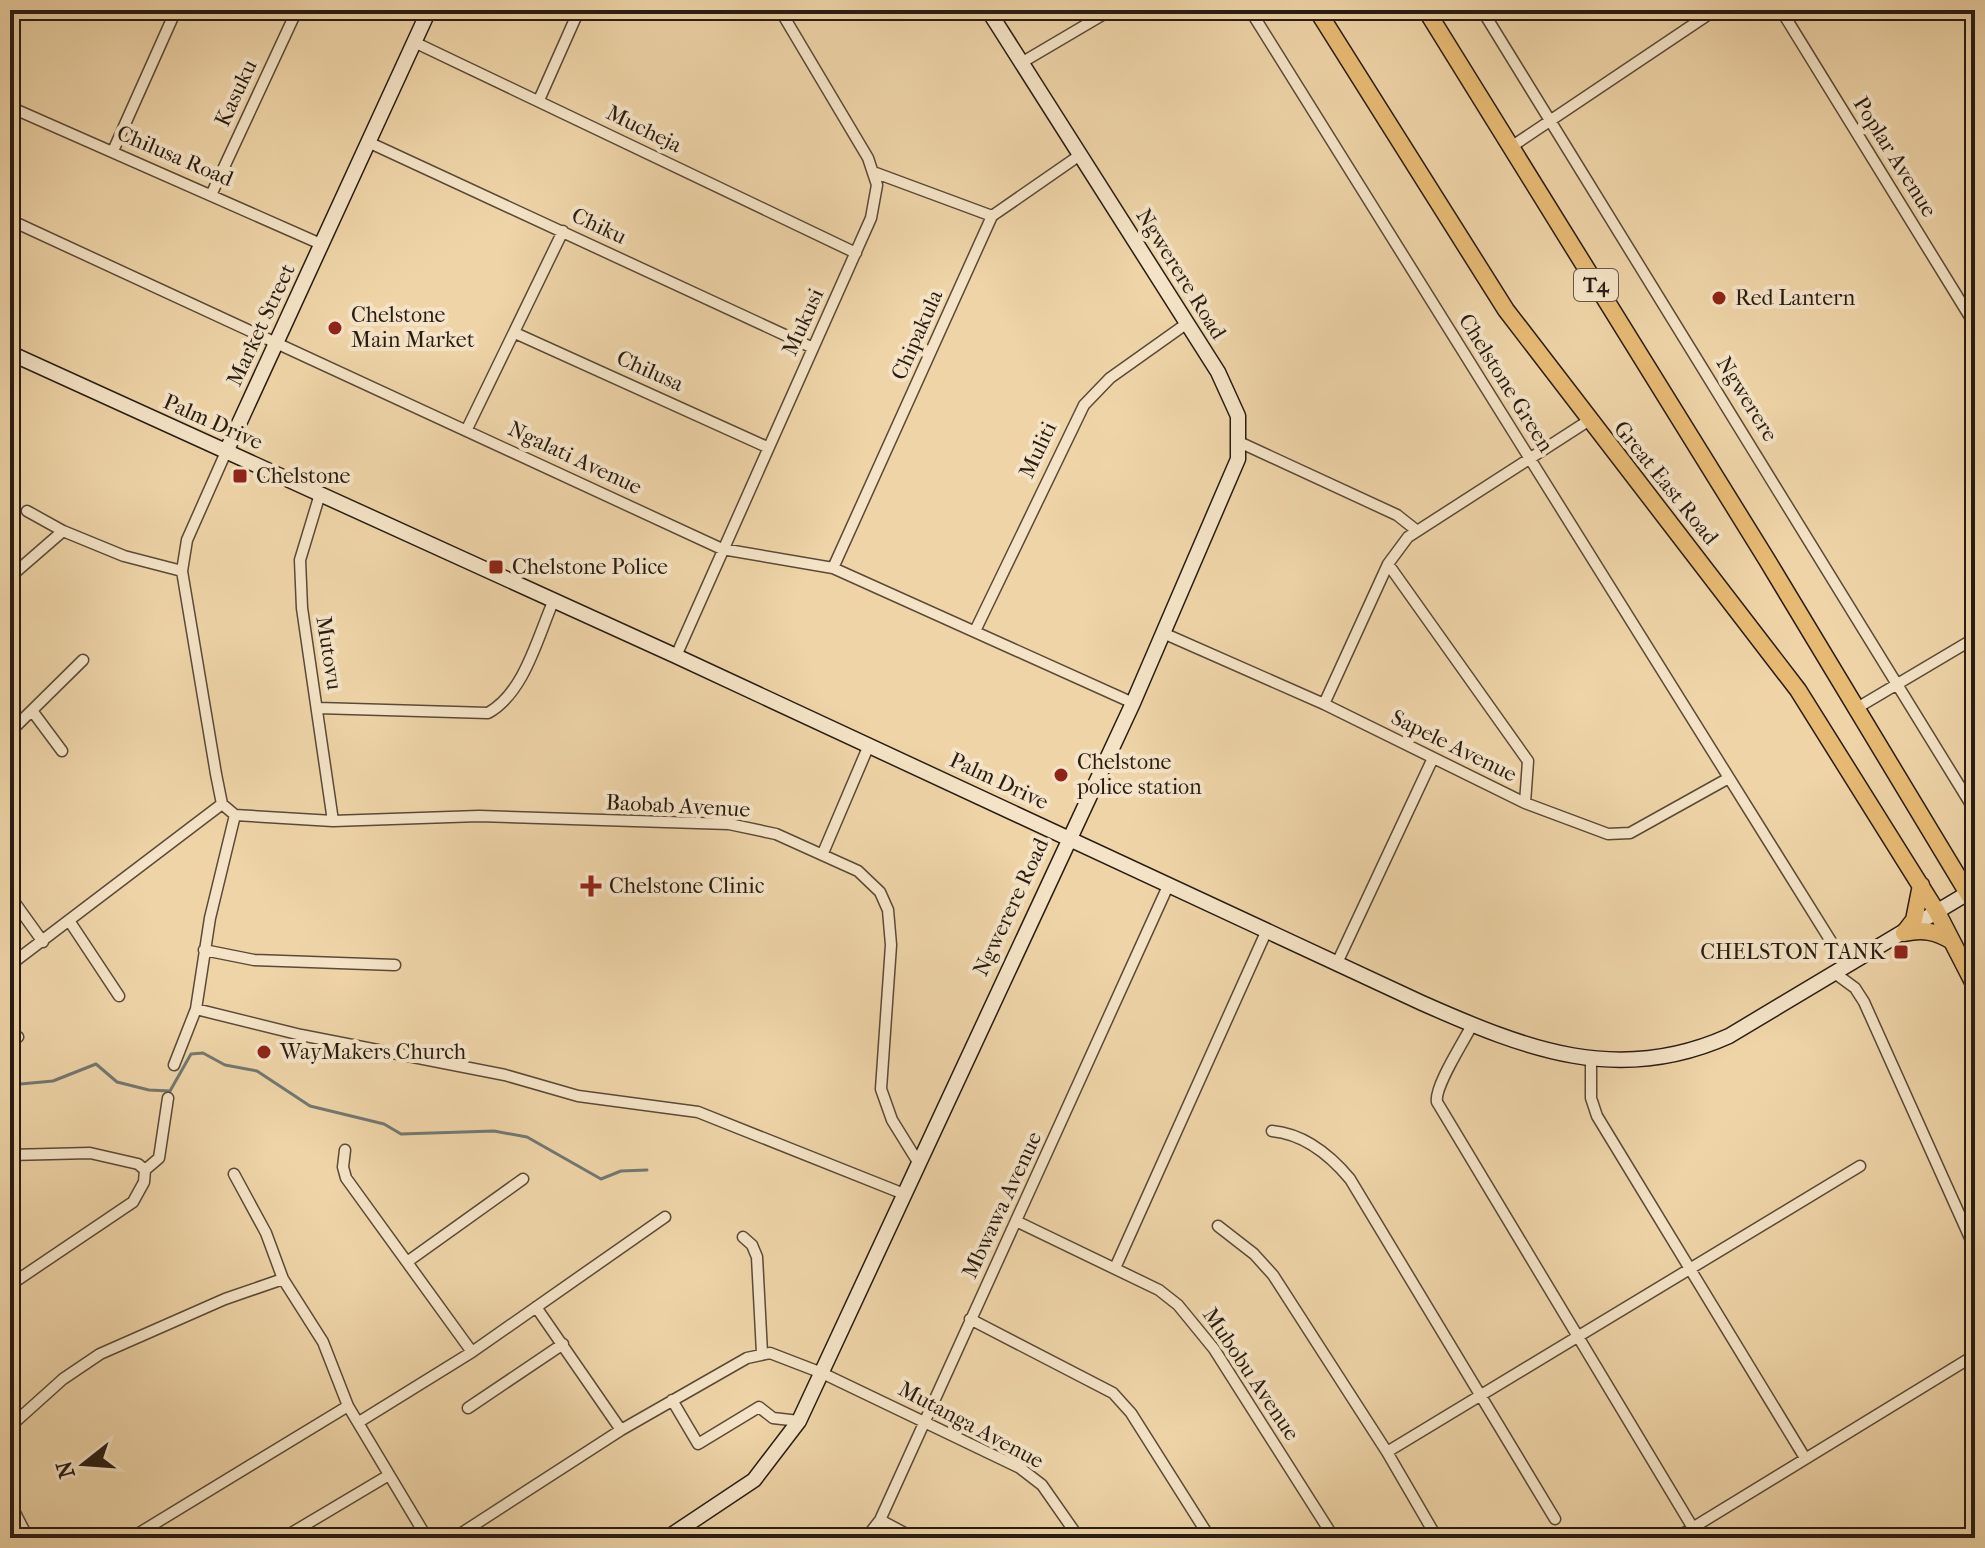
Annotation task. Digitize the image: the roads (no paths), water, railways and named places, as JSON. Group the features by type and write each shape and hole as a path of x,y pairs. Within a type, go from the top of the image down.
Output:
{"main road":[{"name":"Great East Road","path":"1317,10 1506,310 1588,421 1798,690 1921,885 1975,986"},
{"name":"Great East Road","path":"1426,10 1972,899"},
{"path":"1904,933 1914,920 1921,885"},
{"path":"1904,933 1921,930 1938,932 1952,941"}],"street":[{"path":"113,151 176,10"},
{"name":"Kasuku","path":"212,193 297,10"},
{"name":"Market Street","path":"222,804 182,571 187,540 429,10"},
{"path":"539,100 579,10"},
{"path":"780,10 876,173 992,216 1080,155"},
{"name":"Ngwerere Road","path":"667,1538 685,1533 754,1480 799,1421 1068,837 1133,703 1238,459 1238,416 1232,400 988,10"},
{"path":"1021,63 1111,10"},
{"name":"Chelstone Green","path":"1250,10 1530,458 1841,971 1864,1002 1975,1249"},
{"name":"Ngwerere","path":"1482,10 1975,811"},
{"path":"1511,147 1715,10"},
{"name":"Poplar Avenue","path":"1781,10 1975,325"},
{"name":"Mucheja","path":"414,42 856,253"},
{"name":"Chilusa Road","path":"10,107 212,193 323,245"},
{"name":"Chiku","path":"368,142 813,348"},
{"name":"Mukusi","path":"676,656 871,218 876,173"},
{"name":"Chipakula","path":"833,568 992,216"},
{"name":"Ngalati Avenue","path":"10,220 722,549 833,568 1133,703"},
{"path":"467,429 563,231"},
{"name":"Muliti","path":"975,631 1084,405 1110,378 1186,324"},
{"name":"Chilusa","path":"515,333 767,447"},
{"name":"Palm Drive","path":"10,353 676,656 1472,1025 1538,1050 1591,1060 1647,1060 1697,1050 1729,1036 1937,912 1972,899"},
{"path":"1324,704 1388,564 1416,530 1588,421"},
{"path":"1239,442 1397,515 1416,530"},
{"name":"Mutovu","path":"320,494 300,560 306,656 318,708 333,821"},
{"path":"27,511 63,531 124,556 182,571"},
{"path":"10,577 63,531"},
{"path":"1388,564 1528,761 1525,803"},
{"path":"318,708 488,713 503,705 514,689 553,602"},
{"name":"Sapele Avenue","path":"1163,633 1324,704 1525,803 1608,834 1624,835 1727,779"},
{"path":"1857,708 1975,638"},
{"path":"10,732 83,660"},
{"path":"33,712 62,751"},
{"path":"823,853 869,745"},
{"path":"1337,963 1433,758"},
{"path":"10,965 222,804 235,815 204,950 196,1009 174,1065"},
{"name":"Baobab Avenue","path":"235,815 333,821 479,816 729,824 776,834 823,853 871,882 888,910 891,945 881,1089 892,1120 918,1162"},
{"name":"Mbwawa Avenue","path":"866,1538 880,1520 1168,886"},
{"path":"10,896 43,942"},
{"path":"70,922 119,996"},
{"path":"1115,1268 1267,930"},
{"path":"204,950 254,960 395,965"},
{"path":"196,1009 301,1035 505,1075 578,1096 698,1112 904,1194"},
{"path":"1472,1025 1456,1059 1438,1084 1437,1102 1699,1538"},
{"path":"1591,1060 1591,1098 1597,1116 1805,1458"},
{"path":"10,1285 133,1202 144,1182 145,1170 159,1158 168,1098"},
{"path":"1272,1131 1284,1132 1322,1151 1350,1179 1555,1519"},
{"path":"345,1150 343,1167 346,1178 472,1352"},
{"path":"10,1155 90,1153 138,1164 145,1170"},
{"path":"1387,1452 1860,1166"},
{"path":"234,1174 266,1233 283,1279 323,1342 348,1406 427,1538"},
{"path":"407,1262 523,1179"},
{"path":"359,1422 472,1352 665,1217"},
{"name":"Mubobu Avenue","path":"1018,1222 1159,1290 1201,1330 1334,1538"},
{"path":"1218,1226 1254,1254 1273,1275 1387,1452 1437,1538"},
{"path":"454,1538 621,1430 762,1353 757,1257 752,1245 743,1237"},
{"path":"10,1492 12,1423 63,1379 100,1354 225,1299 283,1279"},
{"path":"536,1307 621,1430"},
{"path":"970,1319 1113,1393 1131,1413 1210,1538"},
{"path":"468,1408 563,1344"},
{"name":"Mutanga Avenue","path":"762,1353 822,1373 924,1419 1020,1468 1042,1485 1079,1538"},
{"path":"1676,1538 1975,1355"},
{"path":"672,1400 698,1444 759,1407 773,1418 799,1421"},
{"path":"131,1538 348,1406"},
{"path":"283,1538 389,1475"},
{"path":"10,1503 28,1538"},
{"path":"880,1520 914,1538"}],"waterway":[{"path":"10,1085 53,1081 96,1064 117,1082 149,1090 170,1091 191,1054 203,1053 225,1065 257,1071 310,1106 384,1124 401,1134 494,1131 527,1137 601,1179 621,1171 647,1170"}],"place":[{"name":"Red Lantern","path":"1719,298"},
{"name":"Chelstone Main Market","path":"335,328"},
{"name":"Chelstone","path":"240,476"},
{"name":"Chelstone Police","path":"496,567"},
{"name":"Chelstone police station","path":"1061,775"},
{"name":"Chelstone Clinic","path":"591,886"},
{"name":"CHELSTON TANK","path":"1901,952"},
{"name":"WayMakers Church","path":"264,1052"}]}
